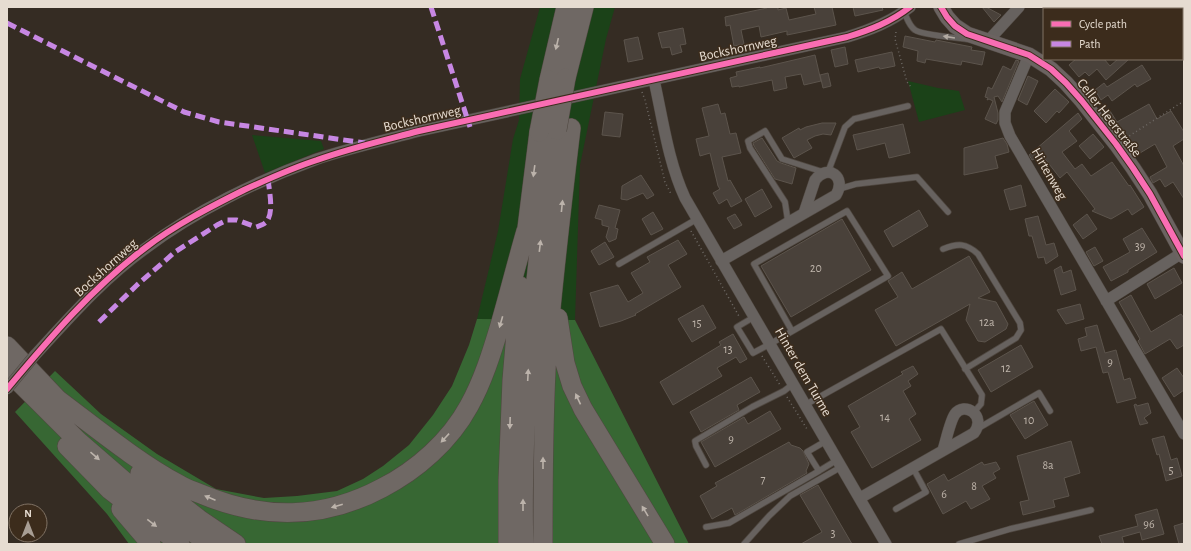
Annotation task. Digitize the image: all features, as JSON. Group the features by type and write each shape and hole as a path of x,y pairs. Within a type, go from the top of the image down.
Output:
{"highway":[{"path":"56,398 148,466 181,486 230,505 260,512 298,513 320,510 359,499 374,493 406,474 421,463 461,421 477,390 493,350 556,130 564,78 566,7"},
{"path":"524,544 524,472 529,348 537,268 564,78 584,7"},
{"path":"564,78 589,7"},
{"path":"556,130 556,296 565,363 572,386 583,408 665,544"},
{"path":"508,544 508,480 512,380 526,231"},
{"path":"543,544 543,452 547,354 556,259"},
{"path":"7,346 56,398 110,448 138,472 236,544"},
{"path":"7,370 78,441 130,486 209,544"},
{"path":"7,375 24,400 110,490 180,544"},
{"path":"110,490 120,507 151,544"}],"main road":[{"name":"Celler Heerstraße","path":"941,7 955,26 967,34 1029,55 1051,69 1066,83 1116,144 1150,194 1183,255"}],"street":[{"path":"988,41 1019,7"},
{"name":"Bockshornweg","path":"7,388 74,313 107,280 145,248 177,226 212,206 268,179 317,159 419,131 847,37 867,31 894,18 907,9"},
{"name":"Hirtenweg","path":"1029,55 1005,112 1005,123 1010,136 1184,434"},
{"name":"Hinter dem Turme","path":"654,80 669,152 685,198 886,544"},
{"path":"721,261 804,213 836,194 840,183 834,173 826,172 818,176 815,180 804,213"},
{"path":"1106,301 1183,255"},
{"path":"860,498 974,433 979,422 974,412 964,409 959,410 955,414 952,419 943,450"}],"lane":[{"path":"907,9 909,24 916,31 953,38 988,41"},
{"path":"788,222 785,202 750,148 748,140 765,131 782,159 826,172 845,127 854,119 908,106"},
{"path":"839,189 856,184 917,177 948,212"},
{"path":"754,317 738,327 753,353 770,344 888,276 847,211 754,264 792,331"},
{"path":"619,264 697,219"},
{"path":"943,249 952,245 960,244 970,247 978,254 1020,323 1021,330 1016,338 965,369"},
{"path":"805,405 941,329 982,395 981,404 974,412"},
{"path":"706,465 695,441 747,410 784,391 793,384"},
{"path":"977,429 1039,393 1050,410"},
{"path":"819,471 808,452 826,441"},
{"path":"706,527 729,523 819,471 839,464"},
{"path":"744,544 769,516 790,496 839,464"},
{"path":"896,509 926,492 913,468"},
{"path":"959,544 1010,529 1091,510"}],"path":[{"path":"896,32 895,39 907,82 911,87"},
{"path":"641,90 645,100"},
{"path":"1122,140 1184,101"}],"green space":[{"path":"540,7 615,7 606,39 580,165 575,320 477,319 498,231 513,139 519,120 520,79"},
{"path":"908,81 959,91 965,110 919,122"},
{"path":"252,135 321,141 324,149 265,173"},
{"path":"477,319 575,320 689,544 129,544 107,514 15,412 55,371 101,414 157,454 216,489 264,498 337,491 363,479 383,466 409,445 433,415 452,386 469,345"}],"building":[{"path":"766,7 778,7 778,10 786,8 789,20 816,14 814,7 832,7 836,25 787,35 787,31 761,37 759,26 741,30 744,44 734,46 730,25 726,26 725,17 767,8"},
{"path":"853,7 882,7 883,10 855,16"},
{"path":"982,7 986,7 1001,15 994,22"},
{"path":"683,28 686,44 680,45 682,52 672,55 670,47 662,48 658,33"},
{"path":"905,36 972,47 971,50 985,52 982,65 962,61 961,65 926,59 925,63 917,61 918,51 903,47"},
{"path":"638,37 643,59 628,62 624,40"},
{"path":"845,47 848,64 835,67 831,50"},
{"path":"892,52 895,66 880,69 879,67 858,72 855,60"},
{"path":"815,55 821,81 804,85 801,74 785,77 787,88 774,91 772,80 739,87 732,87 730,78 737,76 736,72"},
{"path":"1016,60 1019,61 1002,102 998,96 994,97 998,113 998,120 996,124 985,119 993,101 989,99 987,100 988,98 985,97 988,87 992,89 1003,66 1011,70"},
{"path":"1075,60 1105,60 1110,66 1117,60 1128,60 1106,80 1097,69 1089,76 1085,72 1079,77 1069,65"},
{"path":"1142,65 1151,79 1137,87 1135,84 1112,101 1108,95 1101,100 1095,90 1104,83 1107,87"},
{"path":"828,73 831,86 823,88 820,75"},
{"path":"1028,76 1038,81 1027,105 1018,100"},
{"path":"1055,89 1069,102 1059,113 1057,111 1046,123 1034,111"},
{"path":"718,104 721,114 725,113 730,134 736,133 741,153 722,157 728,181 730,180 742,201 731,207 727,199 719,204 713,193 720,189 710,153 700,156 696,139 709,136 702,108"},
{"path":"1149,104 1157,119 1171,111 1184,132 1184,139 1173,146 1184,166 1184,199 1173,182 1165,187 1160,179 1153,183 1150,177 1167,167 1155,144 1135,156 1104,115 1110,111 1117,122"},
{"path":"605,112 623,114 620,137 602,135"},
{"path":"1078,113 1082,119 1069,131 1077,141 1062,152 1075,169 1082,164 1091,176 1112,162 1129,186 1130,185 1144,207 1132,215 1128,209 1111,219 1092,211 1095,209 1067,172 1060,178 1042,155 1032,160 1029,155"},
{"path":"822,123 836,123 831,135 823,134 807,140 812,148 794,158 782,138 799,128 800,130"},
{"path":"903,124 910,153 889,158 885,143 857,150 853,135"},
{"path":"1093,134 1104,147 1090,159 1079,146"},
{"path":"762,138 777,161 796,168 792,184 775,179 753,143"},
{"path":"1003,138 1007,144 1009,152 995,156 998,168 964,175 964,148"},
{"path":"641,175 654,195 647,199 643,193 627,200 621,199 622,186"},
{"path":"1021,185 1026,206 1010,210 1004,190"},
{"path":"762,189 772,207 755,217 745,199"},
{"path":"599,205 620,210 615,228 618,229 616,239 609,242 606,237 609,227 602,225 602,220 595,218"},
{"path":"919,210 928,226 893,247 884,231"},
{"path":"653,212 663,229 651,235 642,219"},
{"path":"735,214 742,225 734,229 727,218"},
{"path":"1087,214 1097,229 1083,239 1073,225"},
{"path":"1038,216 1046,245 1054,243 1058,256 1046,264 1044,257 1038,258 1032,236 1029,236 1025,219"},
{"path":"842,219 871,270 791,317 761,266"},
{"path":"1142,228 1157,252 1128,270 1128,272 1111,281 1103,267 1130,252 1123,239"},
{"path":"678,240 687,254 668,265 681,287 635,314 636,315 600,327 590,293 618,285 628,302 643,293 631,273 650,262 647,257"},
{"path":"605,242 614,257 599,265 591,251"},
{"path":"1095,247 1103,261 1094,266 1086,252"},
{"path":"969,256 990,292 978,298 996,302 1008,324 1006,329 985,342 978,341 966,320 970,304 896,346 875,310 898,297 888,281 902,272 912,289"},
{"path":"1061,266 1063,273 1071,270 1076,290 1061,295 1054,270"},
{"path":"1174,268 1182,283 1155,299 1147,284"},
{"path":"1131,295 1151,332 1181,314 1184,318 1184,345 1177,349 1170,339 1145,354 1138,341 1140,339 1119,302"},
{"path":"1080,304 1084,319 1066,324 1057,310"},
{"path":"703,305 716,328 692,342 678,319"},
{"path":"1097,325 1105,353 1116,350 1124,380 1130,378 1136,398 1117,403 1108,372 1103,373 1096,347 1081,351 1078,339 1087,336 1085,328"},
{"path":"733,334 747,359 740,363 736,357 717,368 722,376 673,405 660,382 721,345 719,342"},
{"path":"1021,345 1033,367 991,392 978,370"},
{"path":"913,366 918,374 908,381 911,386 903,391 916,414 909,419 921,440 872,468 851,432 860,427 848,406 903,374 901,372"},
{"path":"1177,368 1184,378 1184,390 1174,397 1162,378"},
{"path":"751,377 760,392 737,405 739,410 701,432 690,412"},
{"path":"1034,401 1048,425 1025,439 1010,415"},
{"path":"1148,403 1151,413 1144,418 1148,423 1140,425 1134,405 1136,404 1137,406"},
{"path":"770,411 781,429 715,467 701,442 744,417 748,424"},
{"path":"1164,436 1171,460 1177,458 1182,476 1166,481 1159,454 1157,455 1152,439"},
{"path":"1071,441 1080,473 1064,478 1069,496 1053,500 1055,507 1023,515 1020,502 1029,500 1017,456"},
{"path":"789,442 791,445 800,448 803,451 809,464 806,471 807,473 735,515 732,508 712,519 700,496 717,486 715,483"},
{"path":"982,462 984,465 996,462 1000,469 993,473 996,478 982,486 990,499 971,509 966,501 943,514 927,484 944,474 948,481"},
{"path":"818,485 852,544 801,544 822,532 800,495"},
{"path":"1157,509 1164,534 1142,540 1140,532 1122,537 1124,544 1102,544 1099,536 1138,526 1135,515"},
{"path":"1184,523 1184,544 1179,544 1174,526"}],"marked path":[{"path":"431,7 470,127"},
{"path":"7,23 184,112 219,122 365,143"},
{"path":"99,322 137,285 175,252 217,225 227,220 237,220 256,227 265,223 268,219 271,208 268,179"}],"cycle path":[{"path":"7,389 55,333 89,297 126,263 145,248 168,232 206,210 244,190 280,174 342,152 419,131 847,37 880,25 910,7"},
{"path":"941,7 955,26 967,34 1029,55 1051,69 1066,83 1116,144 1133,168 1150,194 1184,256"}]}
